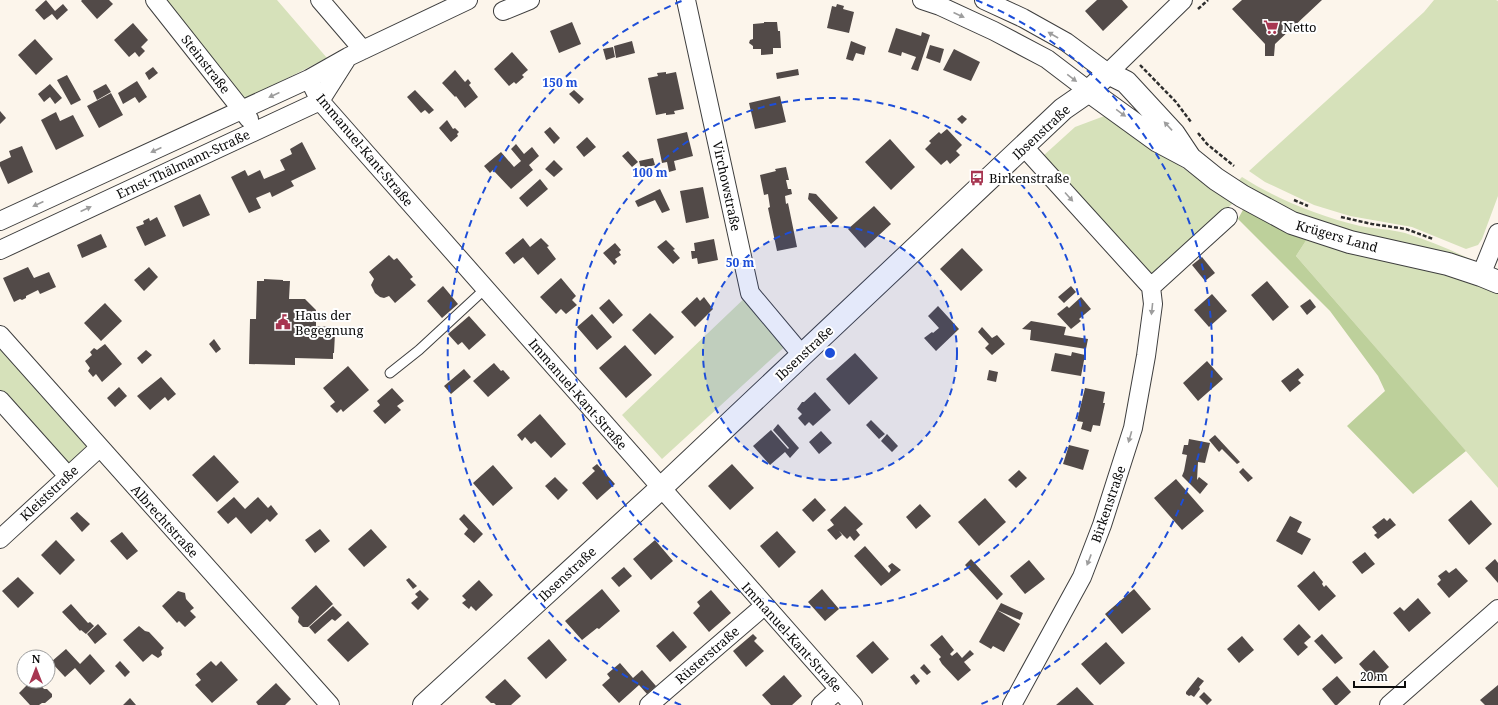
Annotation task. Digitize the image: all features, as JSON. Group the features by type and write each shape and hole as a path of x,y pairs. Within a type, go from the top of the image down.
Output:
{"street":[{"name":"Steinstraße","path":"155,0 257,129"},
{"path":"320,0 356,54 320,101"},
{"name":"Ernst-Thälmann-Straße","path":"0,221 309,79 356,54 468,0"},
{"path":"503,11 530,0"},
{"name":"Virchowstraße","path":"686,0 750,293 802,355"},
{"path":"922,0 940,6 994,31 1047,59 1089,91"},
{"path":"984,0 1023,18 1066,42 1108,73"},
{"name":"Ibsenstraße","path":"424,705 661,488 1063,109 1089,91 1183,0"},
{"name":"Krügers Land","path":"1108,73 1126,82 1174,134 1190,158"},
{"name":"Immanuel-Kant-Straße","path":"309,79 320,101 764,606 853,705"},
{"name":"Krügers Land","path":"1089,91 1158,141 1190,158 1216,179 1242,196 1292,223 1350,242 1448,264 1489,278"},
{"name":"Ernst-Thälmann-Straße","path":"0,250 257,129 320,101"},
{"path":"1024,147 1151,287 1228,217"},
{"path":"1489,278 1498,233"},
{"name":"Birkenstraße","path":"1012,705 1082,577 1105,518 1132,428 1146,356 1153,304 1151,287"},
{"name":"Albrechtstraße","path":"0,335 99,448 330,705"},
{"path":"0,400 68,476"},
{"name":"Kleiststraße","path":"0,539 99,448"},
{"name":"Rüsterstraße","path":"649,705 764,606"},
{"path":"1389,705 1498,609"},
{"path":"820,705 839,689"}],"lane":[{"path":"390,373 419,350 485,289"}],"path":[{"path":"1129,53 1176,102 1208,144 1237,168"},
{"path":"1289,198 1309,207"},
{"path":"1334,215 1360,222 1406,229 1439,242"}],"green space":[{"path":"163,0 277,0 327,58 244,100"},
{"path":"1434,0 1498,1 1498,196 1482,239 1478,245 1466,249 1412,227 1350,216 1314,205 1265,182 1249,171 1424,12"},
{"path":"1107,115 1233,203 1157,275 1151,276 1043,156 1075,127"},
{"path":"1242,177 1284,200 1314,212 1360,226 1405,233 1470,259 1462,260 1364,237 1296,215 1236,183"},
{"path":"1244,208 1307,239 1296,256 1466,451 1413,494 1347,426 1385,391 1378,376 1330,311 1238,219"},
{"path":"1307,239 1443,272 1498,292 1498,488 1296,256"},
{"path":"750,293 790,342 662,459 622,415"},
{"path":"0,340 97,447 69,473 0,396"}],"building":[{"path":"46,0 55,11 63,4 68,10 57,20 52,14 44,20 35,10"},
{"path":"109,0 113,4 97,19 81,1"},
{"path":"1097,0 1122,0 1128,7 1103,31 1085,11"},
{"name":"Netto","path":"1242,0 1322,0 1275,44 1274,56 1265,56 1265,44 1232,9"},
{"path":"837,4 844,6 843,9 854,12 849,33 827,28 832,6 836,7"},
{"path":"572,22 581,44 559,53 550,31"},
{"path":"777,22 778,31 780,31 781,48 773,48 773,54 761,55 761,49 753,49 753,46 749,43 750,40 753,39 753,24"},
{"path":"133,23 148,40 141,47 145,51 139,57 135,52 129,57 114,40"},
{"path":"896,28 921,36 922,32 930,35 918,71 911,69 916,57 902,52 901,56 888,52"},
{"path":"35,39 53,59 36,75 18,55"},
{"path":"632,41 635,53 616,58 614,46"},
{"path":"851,41 866,47 864,55 856,53 853,61 846,59"},
{"path":"930,45 944,49 940,63 926,58"},
{"path":"613,47 615,57 606,60 603,49"},
{"path":"954,49 980,62 971,81 943,70"},
{"path":"512,52 528,70 522,75 524,77 516,84 514,82 509,86 494,69"},
{"path":"153,67 158,73 149,80 145,73"},
{"path":"798,69 799,75 777,79 776,73"},
{"path":"455,70 465,82 468,79 471,83 469,85 478,97 465,108 456,96 455,97 442,83"},
{"path":"666,72 666,74 676,72 684,109 674,111 675,114 666,115 666,113 656,115 648,78 658,76 657,73"},
{"path":"67,75 81,100 71,105 57,80"},
{"path":"137,81 147,97 139,103 135,97 123,104 118,93"},
{"path":"50,84 62,98 55,104 50,97 44,102 38,94"},
{"path":"106,84 111,92 97,100 93,91"},
{"path":"415,90 434,110 429,114 425,110 421,113 407,97"},
{"path":"574,90 584,99 579,104 569,94"},
{"path":"111,93 123,115 99,128 87,106"},
{"path":"780,96 786,122 755,129 749,103"},
{"path":"0,111 6,118 0,124"},
{"path":"56,112 60,121 73,115 84,136 56,150 41,120"},
{"path":"962,115 967,119 962,124 957,119"},
{"path":"447,120 453,129 455,128 459,132 457,134 458,136 451,142 439,128"},
{"path":"550,127 560,138 554,144 544,132"},
{"path":"947,129 962,145 956,151 960,155 950,164 947,160 941,165 925,149 931,143 929,141 939,132 941,134"},
{"path":"687,132 693,156 674,161 676,170 669,172 667,162 662,163 657,139"},
{"path":"587,137 596,147 584,157 576,147"},
{"path":"890,139 915,167 891,190 865,162"},
{"path":"302,142 316,169 291,181 294,186 272,197 270,192 256,198 261,208 249,213 231,177 245,170 248,176 260,170 264,179 285,170 280,160 292,154 290,149"},
{"path":"516,144 524,154 532,147 539,156 529,165 533,170 511,189 493,170 490,173 484,166 501,152 514,167 521,161 511,149"},
{"path":"22,146 33,172 8,184 0,166 0,162 11,157 9,151"},
{"path":"628,151 638,162 632,167 622,156"},
{"path":"653,158 655,165 641,169 639,161"},
{"path":"554,160 563,169 554,177 545,169"},
{"path":"786,167 789,180 786,180 788,189 791,189 792,194 785,196 786,204 788,203 797,247 777,251 768,208 770,207 768,194 764,195 760,175 776,171 775,169"},
{"path":"540,179 548,189 527,207 519,198"},
{"path":"703,187 709,218 686,223 680,191"},
{"path":"660,189 670,210 662,213 655,200 638,207 635,201"},
{"path":"809,193 816,194 838,218 831,224 808,199"},
{"path":"200,194 210,215 183,227 174,206"},
{"path":"874,206 891,224 865,248 848,229"},
{"path":"157,217 166,236 145,246 136,227 144,224 143,221 149,218 150,221"},
{"path":"101,234 107,247 82,258 77,245"},
{"path":"523,238 530,247 541,238 549,246 547,247 556,259 538,275 523,257 514,264 505,253"},
{"path":"714,239 718,260 698,264 697,258 692,259 691,251 695,251 694,243"},
{"path":"666,240 675,249 673,250 680,258 673,264 657,247"},
{"path":"615,243 621,250 619,252 621,255 615,259 617,262 614,265 603,253"},
{"path":"962,248 983,270 961,291 940,269"},
{"path":"389,255 394,260 397,258 413,277 410,279 416,285 395,303 389,296 384,298 375,293 371,285 374,279 369,272"},
{"path":"1202,257 1215,273 1205,281 1192,265"},
{"path":"28,267 34,278 49,272 56,287 40,294 38,290 26,296 26,298 22,300 20,299 14,302 3,278"},
{"path":"149,267 158,277 144,291 134,280"},
{"path":"561,278 576,296 572,300 577,305 566,314 561,309 556,314 540,297"},
{"name":"Haus der Begegnung","path":"264,279 290,281 289,299 305,299 316,310 316,326 333,327 333,333 335,333 333,359 295,358 295,365 249,364 250,319 256,319 257,281 264,281"},
{"path":"1267,281 1289,307 1273,321 1251,295"},
{"path":"443,286 458,304 442,318 427,301"},
{"path":"1071,286 1076,292 1064,303 1058,297"},
{"path":"1212,294 1227,311 1209,327 1194,310"},
{"path":"697,297 700,301 704,297 713,309 695,327 681,312"},
{"path":"1081,297 1091,309 1079,319 1081,321 1071,329 1057,314 1067,306 1069,308"},
{"path":"609,299 623,315 613,324 599,308"},
{"path":"1310,299 1316,307 1307,315 1300,306"},
{"path":"105,303 122,321 101,341 84,323"},
{"path":"938,306 959,329 936,351 924,338 939,328 928,316"},
{"path":"650,313 674,337 655,355 632,330"},
{"path":"592,314 612,337 597,350 577,327"},
{"path":"469,316 486,335 469,350 462,342 458,345 448,334"},
{"path":"1031,321 1066,327 1064,335 1088,339 1086,349 1030,340 1031,330 1022,329"},
{"path":"982,327 992,338 997,335 1005,344 992,355 985,348 989,344 978,332"},
{"path":"214,339 221,349 216,353 209,344"},
{"path":"105,344 122,364 102,382 96,374 93,377 88,371 90,368 85,361 92,355 90,352 94,348 97,350"},
{"path":"625,345 652,375 626,398 599,368"},
{"path":"146,350 152,355 142,364 137,358"},
{"path":"1072,352 1085,355 1081,376 1051,371 1055,353 1071,356"},
{"path":"855,353 878,378 849,405 826,379"},
{"path":"1207,361 1223,379 1198,401 1183,383"},
{"path":"494,363 510,378 488,397 473,381"},
{"path":"348,366 369,390 343,412 341,409 337,413 330,406 335,402 323,388"},
{"path":"1298,368 1304,375 1298,380 1301,383 1290,392 1281,381"},
{"path":"464,369 471,377 451,394 444,386"},
{"path":"989,370 998,372 996,382 987,380"},
{"path":"161,377 176,394 168,401 165,397 150,410 137,396"},
{"path":"119,387 127,396 115,407 107,398"},
{"path":"392,388 404,401 397,406 401,410 385,424 373,411 380,405 377,401"},
{"path":"1085,388 1105,392 1103,403 1105,403 1100,426 1093,425 1091,432 1081,429 1083,422 1077,421"},
{"path":"815,392 831,410 813,426 809,422 805,426 798,418 802,414 797,409 802,402 804,402"},
{"path":"540,414 566,444 551,458 535,441 531,444 525,437 522,441 517,435"},
{"path":"871,420 885,434 879,439 866,425"},
{"path":"778,424 799,448 790,458 785,452 770,465 753,446 771,430 788,449 789,448 773,430"},
{"path":"821,431 832,443 819,454 809,442"},
{"path":"887,434 898,446 892,452 881,441"},
{"path":"1215,435 1240,462 1237,464 1222,449 1219,452 1209,440"},
{"path":"1189,439 1210,443 1205,463 1198,462 1197,480 1199,477 1208,484 1200,494 1182,476 1187,455 1182,454 1184,445 1188,445"},
{"path":"1069,445 1089,450 1083,470 1063,464"},
{"path":"214,455 239,482 217,502 192,475"},
{"path":"597,464 615,484 597,500 582,483 595,471 592,468"},
{"path":"732,464 754,488 730,510 708,486"},
{"path":"493,465 513,488 493,506 473,483"},
{"path":"1243,468 1253,478 1248,482 1239,472"},
{"path":"1019,470 1027,478 1016,488 1008,480"},
{"path":"555,477 568,490 558,500 545,486"},
{"path":"1176,479 1204,511 1182,530 1154,498"},
{"path":"234,497 245,509 258,497 268,508 271,505 278,514 270,522 267,519 251,534 236,517 228,524 217,512"},
{"path":"815,498 826,510 813,522 802,510"},
{"path":"985,498 1006,522 979,546 958,522"},
{"path":"1471,500 1492,524 1469,545 1448,520"},
{"path":"920,504 931,516 916,529 906,517"},
{"path":"845,506 863,524 856,530 860,535 854,541 850,536 847,539 839,531 842,535 836,540 827,530 834,525 830,520"},
{"path":"77,512 90,524 82,532 70,518"},
{"path":"464,514 483,534 474,543 464,534 468,529 459,519"},
{"path":"1290,516 1302,522 1297,532 1311,539 1302,555 1276,541"},
{"path":"1384,518 1387,521 1390,518 1396,525 1378,539 1374,535 1377,533 1372,527"},
{"path":"320,529 330,541 315,553 305,540"},
{"path":"371,529 387,547 364,567 348,549"},
{"path":"777,531 796,552 779,568 760,546"},
{"path":"122,532 138,551 127,560 110,541"},
{"path":"56,540 75,560 60,575 41,555"},
{"path":"655,540 673,561 651,580 633,559"},
{"path":"865,546 889,573 891,570 888,566 892,563 901,570 881,586 854,556"},
{"path":"1365,552 1375,564 1362,574 1352,562"},
{"path":"971,559 1003,594 997,600 965,565"},
{"path":"1495,559 1498,563 1498,583 1485,568"},
{"path":"1029,560 1045,579 1025,594 1010,576"},
{"path":"624,567 632,576 619,587 611,578"},
{"path":"1456,568 1468,581 1449,598 1437,584 1441,580 1438,576 1446,570 1449,573"},
{"path":"1314,571 1323,582 1322,584 1324,587 1326,585 1336,596 1319,611 1297,586"},
{"path":"18,577 34,593 18,608 2,591"},
{"path":"409,578 417,586 413,589 406,580"},
{"path":"479,580 493,595 476,611 471,606 469,609 462,603 466,600 462,596"},
{"path":"316,585 333,604 308,627 303,627 298,622 299,617 291,608"},
{"path":"602,589 620,611 599,629 597,628 582,640 565,621"},
{"path":"822,589 839,609 825,621 808,602"},
{"path":"1134,589 1151,609 1122,634 1105,614"},
{"path":"420,590 429,599 418,610 411,603 418,597 415,594"},
{"path":"711,590 731,613 709,632 693,613 700,606 697,602"},
{"path":"178,591 185,593 186,599 194,608 190,611 196,617 185,627 179,621 177,623 162,606"},
{"path":"1418,598 1431,613 1409,632 1393,613 1400,607 1404,611"},
{"path":"1001,603 1023,613 1020,620 997,610"},
{"path":"71,604 88,623 90,622 94,626 86,634 81,630 80,631 62,612"},
{"path":"333,606 342,615 335,621 332,619 315,634 309,627"},
{"path":"997,610 1020,624 1004,652 993,646 991,649 979,642"},
{"path":"348,621 369,644 348,662 327,640"},
{"path":"98,624 107,634 95,644 87,634"},
{"path":"1299,624 1311,637 1304,643 1308,647 1298,656 1283,639"},
{"path":"139,626 145,631 149,632 164,648 161,651 162,655 158,658 152,654 143,662 123,640"},
{"path":"673,631 687,647 670,662 656,646"},
{"path":"753,634 757,638 754,641 764,651 746,667 733,651"},
{"path":"1322,634 1343,658 1335,664 1314,641"},
{"path":"942,635 954,650 950,654 952,656 957,652 962,658 970,650 974,654 964,662 971,670 958,681 942,664 939,659 941,657 930,645"},
{"path":"1242,636 1254,650 1239,663 1227,649"},
{"path":"549,639 567,660 546,679 527,658"},
{"path":"873,641 889,659 872,674 856,656"},
{"path":"1106,642 1125,663 1100,685 1081,664"},
{"path":"66,649 80,664 90,654 105,671 90,685 75,668 65,677 56,667 56,658"},
{"path":"1374,650 1389,667 1374,681 1359,664"},
{"path":"120,661 130,672 125,677 115,666"},
{"path":"211,661 216,666 221,661 238,680 212,703 195,685 201,680 196,674"},
{"path":"620,663 633,678 642,670 656,686 647,694 639,685 619,703 602,685 610,678 607,674"},
{"path":"924,664 931,672 927,675 920,668"},
{"path":"914,674 920,681 916,685 910,677"},
{"path":"784,675 802,696 792,705 771,705 762,695"},
{"path":"1337,676 1351,692 1337,705 1335,705 1322,689"},
{"path":"1198,677 1204,681 1194,697 1191,695 1189,696 1186,692"},
{"path":"505,679 521,696 511,705 496,705 491,703 485,697"},
{"path":"276,683 291,699 285,705 258,705 256,702"},
{"path":"1498,685 1498,705 1485,705 1480,700"},
{"path":"1077,687 1094,705 1056,705"},
{"path":"23,689 47,689 52,694 52,697 45,703 30,705 19,693"},
{"path":"1204,692 1212,700 1207,705 1199,697"},
{"path":"130,698 136,705 123,705"}],"place":[{"name":"Netto","path":"1271,27"},
{"name":"Birkenstraße","path":"977,178"},
{"name":"Haus der Begegnung","path":"283,322"}]}
